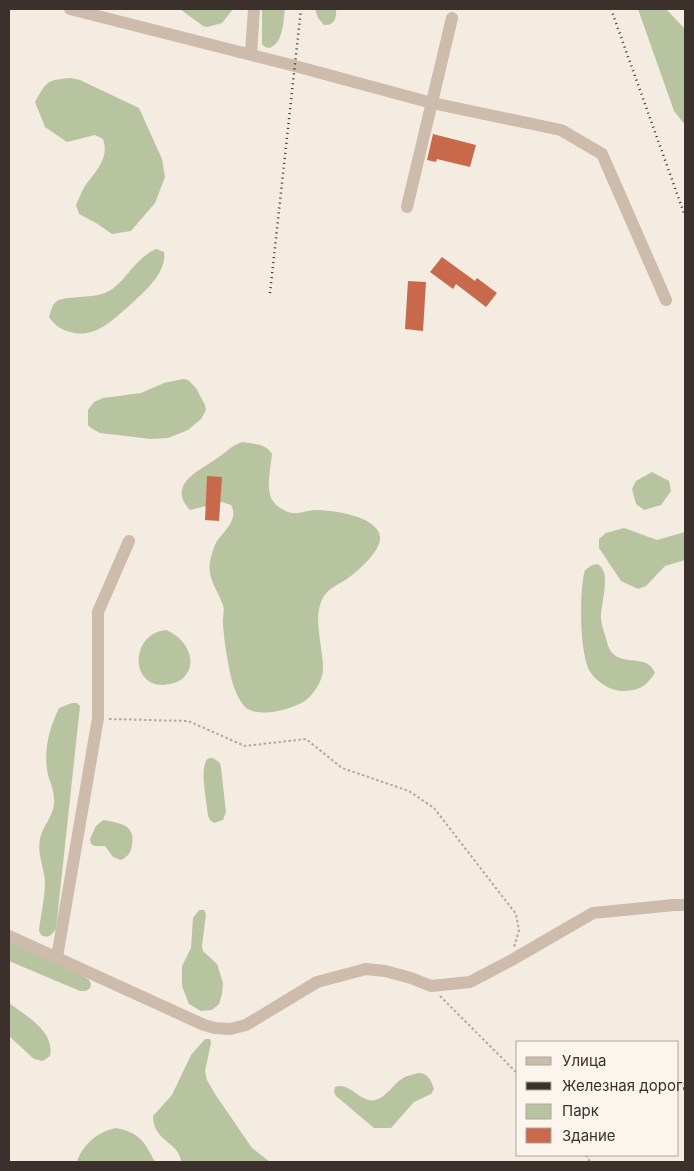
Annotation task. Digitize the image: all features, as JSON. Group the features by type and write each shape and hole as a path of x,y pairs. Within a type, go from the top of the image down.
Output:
{"street":[{"path":"70,9 251,54 432,104 561,130 602,154 666,300"},
{"path":"251,54 254,9"},
{"path":"407,207 452,18"},
{"path":"57,957 98,718 98,612 129,541"},
{"path":"9,936 215,1028 230,1029 246,1025 317,982 366,969 386,970 431,986 470,982 593,913 685,905"}],"path":[{"path":"98,718 188,721 245,746 306,739 342,768 409,791 434,808 516,914 519,930 510,961"},
{"path":"431,986 516,1072"}],"green space":[{"path":"180,9 233,9 222,23 207,27"},
{"path":"262,9 285,9 280,36 275,45 270,48 262,44"},
{"path":"315,9 336,9 334,21 324,25 318,18"},
{"path":"638,9 666,9 685,29 685,125 674,111"},
{"path":"71,78 80,80 139,108 162,159 165,177 155,203 131,231 112,234 79,214 76,205 84,188 103,159 105,146 103,139 95,135 67,142 45,127 35,102 48,83"},
{"path":"156,249 164,252 164,260 158,275 142,294 105,326 82,334 74,333 60,328 49,317 53,305 59,300 97,295 109,291 141,259"},
{"path":"183,379 188,380 196,388 206,410 201,419 188,430 168,438 151,439 100,433 88,425 88,410 94,402 103,398 141,393 164,383"},
{"path":"242,442 263,446 272,454 269,482 270,493 275,504 280,508 292,513 323,510 343,513 372,524 380,537 377,548 363,566 329,590 320,604 318,623 323,671 317,687 306,700 293,707 267,712 251,711 245,707 235,689 230,674 226,647 223,622 224,607 210,574 209,568 214,548 232,520 233,510 231,505 222,502 190,510 184,501 182,493 183,486 193,474"},
{"path":"652,472 669,481 671,491 661,505 644,510 636,504 632,489 636,481"},
{"path":"624,528 657,540 685,532 685,560 665,566 646,586 638,589 621,581 599,548 599,539 606,533"},
{"path":"597,564 602,568 604,574 605,589 601,619 604,634 611,651 623,659 638,661 651,666 655,673 645,685 638,689 618,691 609,688 594,677 587,665 581,623 583,579 585,570"},
{"path":"166,630 173,633 184,644 190,658 190,666 188,673 182,679 164,685 153,683 145,677 140,669 139,659 141,649 146,640 154,633"},
{"path":"77,703 80,706 56,929 51,935 46,937 41,935 39,930 45,881 39,845 41,835 53,809 54,800 46,757 52,724 59,708"},
{"path":"209,758 213,758 220,763 226,812 223,820 214,823 208,816 204,780 206,761"},
{"path":"103,820 125,826 131,833 133,838 131,850 121,860 113,857 105,846 91,844 90,839 96,826"},
{"path":"199,910 204,910 206,914 203,951 217,964 223,983 219,1004 212,1010 201,1011 189,1004 182,986 182,966 191,948 193,918"},
{"path":"9,940 63,963 89,980 90,988 86,991 80,991 9,961"},
{"path":"9,1003 31,1019 44,1032 50,1047 50,1056 43,1061 34,1059 9,1036"},
{"path":"205,1039 210,1039 211,1043 205,1071 207,1080 252,1148 270,1162 181,1162 180,1155 157,1131 153,1116 172,1095 191,1055"},
{"path":"418,1073 424,1074 429,1078 434,1089 431,1094 414,1102 391,1128 374,1128 336,1096 334,1092 335,1087 340,1086 350,1089 364,1098 375,1100 383,1096 406,1076"},
{"path":"116,1128 136,1135 144,1143 155,1162 77,1162 83,1150 92,1140 103,1132"}],"building":[{"path":"433,134 476,145 470,167 437,159 436,162 427,160"},
{"path":"442,257 475,281 477,278 497,293 486,307 456,284 453,289 430,272"},
{"path":"408,281 426,282 423,331 405,329"},
{"path":"207,476 222,477 219,521 205,520"}],"railway":[{"path":"270,293 301,9"},
{"path":"611,9 685,216"}]}
